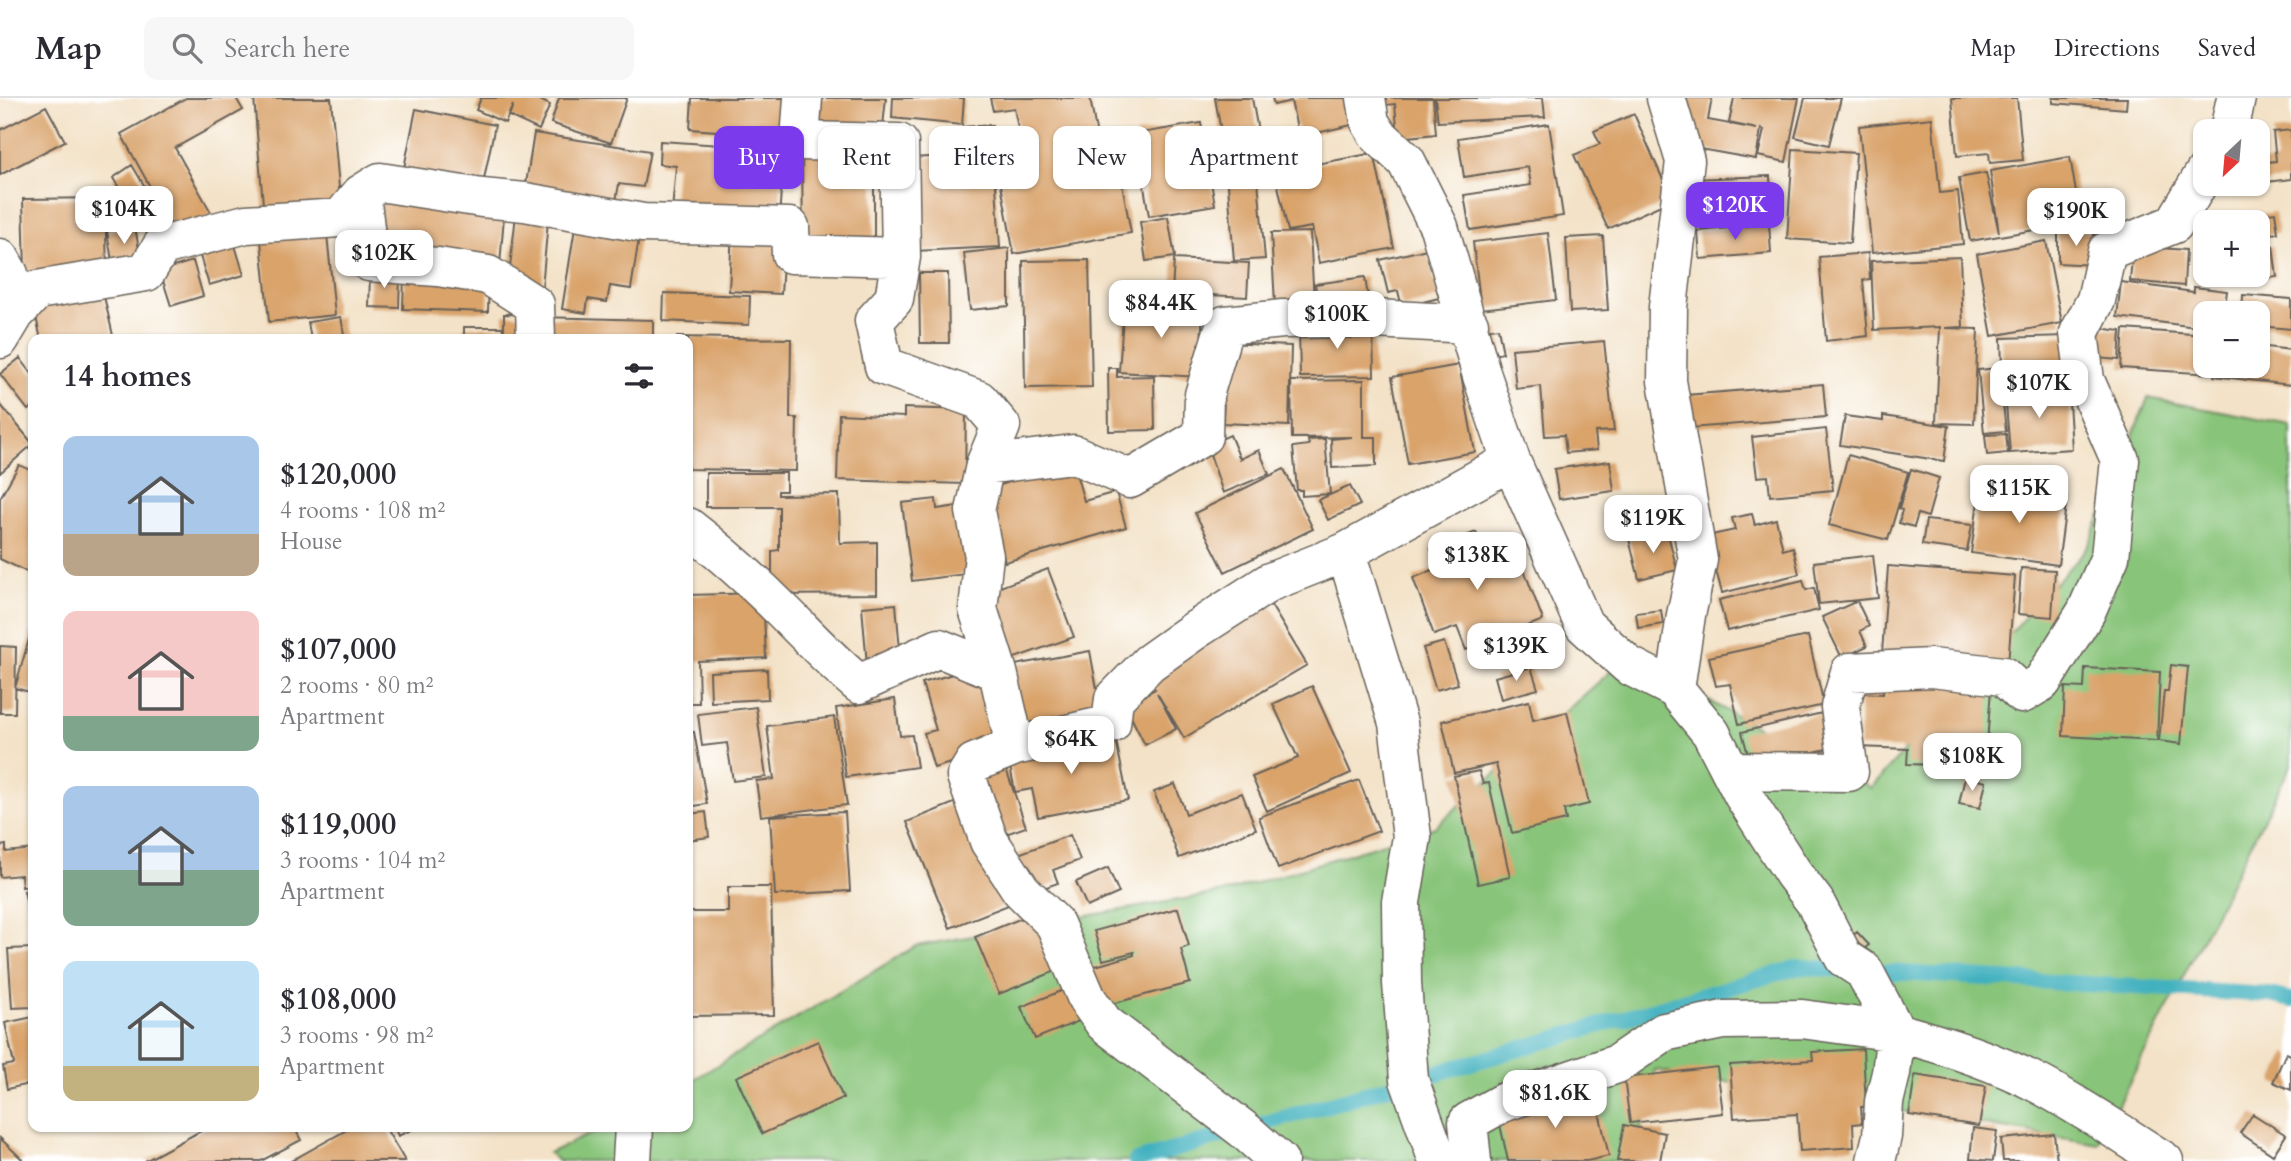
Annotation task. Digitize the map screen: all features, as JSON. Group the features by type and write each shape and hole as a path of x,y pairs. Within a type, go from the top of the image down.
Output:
{"street":[{"path":"803,98 800,141 898,143 901,257 894,299 874,321 884,366 979,400 1001,426 985,466 975,511 984,556 978,610 998,672 1015,746"},
{"path":"1366,98 1370,122 1378,135 1406,161 1439,227 1482,376 1511,461 1584,625 1628,665 1675,690 1711,733 1743,795 1815,902 1843,958 1864,971 1896,1032 1876,1161"},
{"path":"1666,98 1685,160 1668,307 1667,381 1698,560 1686,615 1675,690"},
{"path":"2232,119 2236,98"},
{"path":"8,326 37,290 146,272 162,246 246,224 341,218 361,194 380,181 482,198 525,202 643,223 790,227 791,254 901,257"},
{"path":"1731,771 1849,772 1840,707 1850,672 1931,668 2003,676 2022,694 2042,682 2086,612 2110,558 2120,460 2085,380 2079,333 2095,300 2107,251 2174,224 2193,192"},
{"path":"361,194 369,262 438,267 488,275 535,305 536,334"},
{"path":"0,258 9,274 8,326"},
{"path":"985,466 1073,454 1130,479 1203,436 1204,395 1225,326 1283,318 1356,318 1469,324"},
{"path":"1279,1161 1244,1130 1104,1023 1087,999 1055,924 1021,890 989,841 966,776 974,763 1015,746 1111,724 1114,699 1149,663 1270,582 1346,552 1511,461"},
{"path":"693,531 726,556 833,664 859,684 939,648 998,672"},
{"path":"1346,552 1398,723 1412,837 1401,902 1409,1080 1438,1161"},
{"path":"1472,1161 1468,1122 1502,1103 1617,1064 1664,1032 1723,1020 1802,1019 1896,1032 1956,1049 1995,1064 2040,1085 2164,1161"},
{"path":"632,1161 634,1132"}],"green space":[{"path":"2148,398 2291,425 2291,765 2098,1144 1655,1070 1634,1161 558,1161 549,1153 594,1132 693,1132 693,1080 916,946 1230,891 1435,827 1627,657 1871,788 2088,547"}],"building":[{"path":"186,98 236,98 243,110 175,148 212,214 176,234 121,134"},
{"path":"254,98 331,98 341,210 264,216"},
{"path":"481,98 536,98 550,105 539,130 509,116 513,105 505,123 476,110"},
{"path":"559,98 627,98 611,143 551,123"},
{"path":"692,98 789,98 788,126 714,126 714,131 690,129"},
{"path":"809,98 886,98 883,126 806,128"},
{"path":"893,98 964,98 962,125 892,118"},
{"path":"990,98 1090,98 1095,126 1053,126 1053,189 1123,189 1131,233 1014,254 1002,189 1039,189 1039,126 1018,126 1014,108 993,111"},
{"path":"1215,98 1252,98 1257,126 1220,126"},
{"path":"1272,98 1349,98 1356,124 1322,132 1322,126 1297,126 1291,101 1274,105"},
{"path":"1375,98 1433,98 1436,134 1398,138 1395,104 1376,106"},
{"path":"1435,98 1543,98 1545,117 1438,122"},
{"path":"1683,98 1712,98 1708,120 1757,129 1729,123 1734,98 1799,98 1786,162 1758,156 1764,130 1761,129 1756,159 1683,146"},
{"path":"1805,98 1841,98 1829,145 1795,137"},
{"path":"1952,98 2017,98 2023,160 1990,163 1989,153 1957,156"},
{"path":"2053,98 2127,98 2126,109 2053,103"},
{"path":"46,106 65,141 0,175 0,130"},
{"path":"416,109 495,125 482,189 403,173"},
{"path":"1634,114 1672,200 1608,229 1574,155 1600,144 1594,131"},
{"path":"1932,118 1940,193 1958,191 1963,244 1872,253 1859,126"},
{"path":"1549,124 1563,216 1470,230 1464,195 1531,185 1528,167 1464,177 1458,138"},
{"path":"1165,129 1165,189 1212,189 1215,205 1149,216 1144,189 1151,189 1151,131"},
{"path":"2291,130 2291,179 2270,182 2270,162 2276,161 2273,132"},
{"path":"534,133 650,151 643,187 619,184 614,212 524,197"},
{"path":"660,141 714,144 714,189 781,189 779,218 672,211 676,166 659,164"},
{"path":"804,149 818,149 818,189 874,189 874,246 803,246"},
{"path":"1793,149 1856,153 1850,243 1787,239"},
{"path":"1374,153 1394,248 1319,263 1312,227 1288,231 1279,189 1322,189 1322,163"},
{"path":"929,157 929,189 996,189 1000,247 914,251 911,189 915,189 915,158"},
{"path":"2070,157 2081,222 1970,241 1959,178 1986,173 1999,233 1990,171"},
{"path":"132,165 167,224 148,235 113,178"},
{"path":"1770,176 1772,222 1693,224 1691,179"},
{"path":"1228,189 1259,189 1265,259 1234,261"},
{"path":"382,192 505,204 500,265 376,253"},
{"path":"105,198 107,271 25,272 23,199"},
{"path":"517,206 549,209 542,288 508,285"},
{"path":"2275,212 2278,233 2270,234 2270,213"},
{"path":"577,215 641,225 631,289 610,286 607,302 588,299 586,313 562,309"},
{"path":"1168,217 1175,257 1146,261 1140,222"},
{"path":"1769,224 1771,253 1700,259 1698,231"},
{"path":"135,226 141,262 113,267 107,231"},
{"path":"732,229 785,233 781,294 729,291"},
{"path":"2058,231 2094,232 2094,265 2058,263"},
{"path":"1310,232 1314,302 1275,304 1271,233"},
{"path":"1548,233 1556,300 1481,309 1473,242"},
{"path":"327,234 335,315 269,322 261,241"},
{"path":"1603,236 1608,310 1570,312 1566,238"},
{"path":"2046,241 2062,323 1992,336 1977,254"},
{"path":"234,242 244,275 209,285 199,253"},
{"path":"2133,246 2186,250 2184,286 2130,281"},
{"path":"2273,246 2277,277 2270,278 2270,247"},
{"path":"1009,248 1009,306 970,310 964,253"},
{"path":"1427,249 1439,298 1402,307 1398,291 1388,293 1380,260"},
{"path":"1868,253 1870,279 1863,280 1868,336 1826,341 1819,257"},
{"path":"1960,257 1963,327 1945,328 1978,329 1974,424 1936,423 1940,327 1874,330 1871,261"},
{"path":"1174,259 1249,263 1247,297 1172,293"},
{"path":"1089,260 1092,387 1025,388 1023,261"},
{"path":"193,261 203,296 171,306 160,271"},
{"path":"370,273 400,274 399,308 369,307"},
{"path":"919,273 948,273 949,343 920,343"},
{"path":"404,275 489,278 488,312 403,309"},
{"path":"1365,277 1369,305 1319,312 1315,284"},
{"path":"2121,282 2194,292 2194,287 2227,291 2226,301 2193,301 2193,326 2117,317"},
{"path":"101,283 113,334 40,334 32,298"},
{"path":"664,293 750,296 749,325 663,321"},
{"path":"2243,295 2291,299 2291,329 2270,327 2270,301 2243,301"},
{"path":"1124,303 1203,309 1199,377 1119,372"},
{"path":"504,314 533,315 533,334 504,334"},
{"path":"341,317 344,334 310,334 308,322"},
{"path":"539,317 653,320 653,334 539,334"},
{"path":"1373,325 1374,376 1300,377 1299,327"},
{"path":"464,327 503,327 503,334 464,334"},
{"path":"1498,328 1503,353 1486,356 1481,330"},
{"path":"2100,328 2121,331 2119,360 2097,358"},
{"path":"2124,329 2193,334 2193,373 2121,368"},
{"path":"2067,336 2068,363 2002,366 2001,338"},
{"path":"693,337 791,339 790,418 797,418 796,471 693,469"},
{"path":"1604,341 1614,431 1595,432 1597,450 1566,453 1564,435 1545,436 1541,386 1516,389 1512,349"},
{"path":"1226,343 1291,346 1289,426 1223,423"},
{"path":"2270,347 2291,350 2291,385 2231,378 2270,378"},
{"path":"20,358 28,368 28,410 0,374"},
{"path":"1459,365 1475,452 1408,464 1392,377"},
{"path":"1108,368 1117,368 1117,377 1154,376 1155,430 1109,431"},
{"path":"1999,368 2006,431 1984,433 1978,370"},
{"path":"1364,380 1364,437 1376,437 1376,466 1332,468 1331,439 1352,437 1292,438 1291,381"},
{"path":"1823,384 1826,417 1690,428 1686,395"},
{"path":"2068,387 2072,449 2010,453 2005,391"},
{"path":"0,404 28,438 28,448 0,473"},
{"path":"904,408 966,410 965,484 837,480 839,414 904,417"},
{"path":"1845,416 1883,421 1883,416 1949,426 1944,461 1840,445"},
{"path":"1826,429 1833,490 1770,496 1768,476 1757,477 1752,437"},
{"path":"2006,434 2008,453 1987,455 1985,435"},
{"path":"1230,435 1240,459 1259,450 1269,474 1223,493 1207,445"},
{"path":"1325,439 1330,494 1302,496 1302,490 1297,490 1293,447 1309,445 1308,440"},
{"path":"1848,455 1908,472 1888,540 1829,525"},
{"path":"1610,461 1614,491 1559,499 1554,469"},
{"path":"1073,463 1084,501 1116,492 1126,527 1005,562 984,490"},
{"path":"19,465 28,469 28,573 0,559 0,498"},
{"path":"1284,469 1313,529 1225,572 1195,513"},
{"path":"1911,469 1939,478 1928,517 1918,514 1914,527 1899,523 1902,510 1899,508"},
{"path":"706,473 786,473 786,491 778,491 778,495 839,494 840,543 877,542 877,594 772,595 772,551 779,550 779,507 706,507"},
{"path":"1350,486 1360,505 1328,520 1318,500"},
{"path":"1980,486 2067,497 2058,565 1971,553"},
{"path":"936,499 937,509 965,505 974,573 912,581 902,503"},
{"path":"1752,514 1755,525 1776,519 1783,550 1793,547 1799,574 1722,593 1707,536 1735,530 1732,518"},
{"path":"1926,520 1972,525 1967,551 1922,545"},
{"path":"1667,530 1677,570 1639,579 1629,539"},
{"path":"1476,532 1483,552 1513,541 1543,620 1466,650 1457,627 1434,635 1413,578 1438,568 1431,549"},
{"path":"1873,555 1878,598 1819,604 1814,562"},
{"path":"1888,566 2015,576 2008,664 1882,654"},
{"path":"2021,568 2055,570 2052,617 2018,614"},
{"path":"1048,569 1074,637 1012,659 987,592"},
{"path":"1803,580 1806,590 1814,588 1819,610 1727,631 1719,600"},
{"path":"763,593 766,658 698,661 699,703 693,703 693,595"},
{"path":"1857,601 1869,626 1860,631 1867,646 1842,658 1822,617"},
{"path":"1269,602 1307,665 1184,738 1157,693 1176,729 1145,745 1125,705 1155,689 1146,674"},
{"path":"896,604 901,662 867,665 862,607"},
{"path":"1661,610 1663,624 1638,628 1636,613"},
{"path":"1808,636 1824,705 1739,724 1730,684 1716,686 1709,657"},
{"path":"28,642 28,692 15,688"},
{"path":"1444,642 1458,684 1436,690 1423,648"},
{"path":"0,646 16,647 15,713 0,713"},
{"path":"1090,651 1101,711 1015,727 1004,667"},
{"path":"2171,665 2188,667 2181,744 2159,741 2164,691 2168,691"},
{"path":"1531,667 1538,689 1501,699 1495,677"},
{"path":"2085,668 2160,672 2157,741 2063,736 2065,687 2084,688"},
{"path":"767,669 768,699 711,702 710,672"},
{"path":"963,671 989,671 1011,745 934,768 924,733 936,730 922,683"},
{"path":"1883,682 1991,688 1986,758 1935,750 1935,765 1907,764 1908,749 1859,747 1860,693 1883,694"},
{"path":"1312,686 1351,773 1267,811 1252,777 1298,758 1273,704"},
{"path":"895,699 900,736 912,735 917,767 846,777 836,708"},
{"path":"1529,701 1533,720 1567,712 1589,804 1564,810 1566,820 1512,833 1496,764 1454,773 1442,721"},
{"path":"756,707 766,777 733,781 727,743 702,746 698,714"},
{"path":"1822,713 1831,748 1751,766 1742,732"},
{"path":"834,717 847,805 761,816 756,781 774,779 767,726"},
{"path":"693,732 707,804 693,806"},
{"path":"1115,735 1128,800 1038,817 1032,789 1015,792 1008,756"},
{"path":"1004,763 1026,827 991,839 973,772"},
{"path":"1479,771 1483,784 1489,783 1510,877 1478,884 1454,776"},
{"path":"1965,777 1986,782 1980,808 1959,804"},
{"path":"1359,780 1379,831 1278,869 1259,817"},
{"path":"1175,784 1186,814 1242,793 1256,829 1179,858 1154,792"},
{"path":"969,797 1011,904 950,928 907,822"},
{"path":"706,812 709,837 693,839 693,813"},
{"path":"845,812 850,891 775,895 770,816"},
{"path":"1070,835 1080,860 1053,870 1058,883 1032,892 1018,854"},
{"path":"6,845 6,852 28,850 28,886 22,887 21,875 0,877 0,846"},
{"path":"1108,868 1119,893 1087,907 1076,882"},
{"path":"728,887 771,887 774,1015 693,1016 693,912 728,912"},
{"path":"28,890 28,908 24,891"},
{"path":"1178,908 1189,946 1181,949 1190,983 1096,1008 1085,969 1134,955 1134,952 1103,960 1094,931"},
{"path":"1037,912 1061,969 999,994 975,937"},
{"path":"1857,932 1869,945 1855,956 1843,943"},
{"path":"28,948 28,1007 12,1008 8,949"},
{"path":"1071,987 1084,1019 1035,1039 1021,1007"},
{"path":"28,1018 28,1084 7,1089 3,1066 14,1064 5,1023"},
{"path":"818,1041 843,1098 762,1134 736,1077"},
{"path":"1863,1049 1866,1107 1861,1107 1862,1123 1853,1124 1854,1147 1800,1151 1797,1114 1734,1118 1730,1065 1813,1060 1812,1052"},
{"path":"2286,1053 2291,1055 2291,1090 2273,1082"},
{"path":"1717,1067 1723,1113 1630,1123 1624,1078"},
{"path":"1915,1075 1986,1086 1979,1126 1909,1115"},
{"path":"1594,1090 1609,1156 1587,1161 1508,1161 1497,1111"},
{"path":"2253,1114 2286,1135 2273,1155 2240,1133"},
{"path":"1624,1125 1665,1133 1660,1161 1617,1161"},
{"path":"1973,1128 1997,1131 1993,1161 1970,1159"},
{"path":"199,1132 297,1132 301,1140 261,1161 145,1161"},
{"path":"343,1132 388,1132 405,1161 291,1161"},
{"path":"2054,1134 2057,1161 2003,1161 2001,1139"},
{"path":"0,1138 24,1161 0,1161"}],"waterway":[{"path":"1136,1161 1799,967 2270,995 2291,1000"}]}
